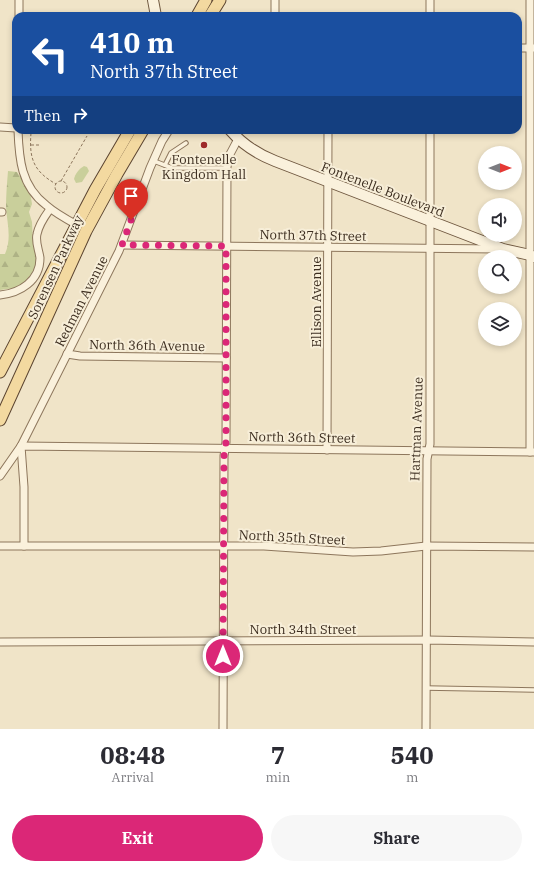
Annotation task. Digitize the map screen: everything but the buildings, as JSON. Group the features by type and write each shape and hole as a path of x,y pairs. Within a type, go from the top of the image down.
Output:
{"main road":[{"path":"153,0 155,12"},
{"path":"199,12 206,0"},
{"path":"212,12 220,0"},
{"name":"Sorensen Parkway","path":"0,372 95,190 128,134"},
{"name":"Sorensen Parkway","path":"0,420 78,250 106,194 141,134"},
{"name":"Fontenelle Boulevard","path":"234,134 245,145 263,156 503,249 533,255"},
{"path":"77,225 81,233 78,250"}],"street":[{"path":"19,0 19,12"},
{"path":"275,0 275,12"},
{"path":"430,0 430,12"},
{"path":"530,0 532,48 533,255 532,452"},
{"path":"0,127 12,129"},
{"path":"18,134 19,156 23,173 34,193 44,204 77,225"},
{"name":"Redman Avenue","path":"0,476 21,446 122,245 152,161 167,134"},
{"name":"Ellison Avenue","path":"328,134 328,450"},
{"name":"Hartman Avenue","path":"426,729 426,459 430,444 430,134"},
{"path":"223,729 227,168 228,156 238,139"},
{"path":"0,295 21,290 27,286 35,275 40,262 37,234 39,227 50,208"},
{"name":"North 37th Street","path":"122,245 503,249"},
{"name":"North 36th Avenue","path":"67,354 80,356 226,358"},
{"path":"21,446 24,487 24,546"},
{"name":"North 36th Street","path":"21,446 532,452"},
{"name":"North 35th Street","path":"0,546 289,547 353,552 381,551 426,546 534,547"},
{"name":"North 34th Street","path":"0,642 427,640 534,642"}],"lane":[{"path":"165,165 171,153 186,143"},
{"path":"152,161 172,168 227,168"},
{"path":"426,688 534,690"}],"path":[{"path":"31,134 31,157 37,169 56,184"},
{"path":"56,184 61,181 88,134"},
{"path":"30,146 39,145"},
{"path":"56,184 55,189 57,192 61,194 65,192 67,189 67,184 61,181"}],"green space":[{"path":"84,166 87,167 89,171 82,182 76,183 74,179 75,175"},
{"path":"8,171 17,172 30,192 32,204 29,212 32,222 36,264 33,272 25,282 14,288 0,290 0,254 5,254 9,236 6,207"}],"place":[{"name":"Fontenelle Kingdom Hall","path":"204,145"}],"route":[{"path":"131,220 122,245 226,246 226,442 224,456 223,656"}]}
